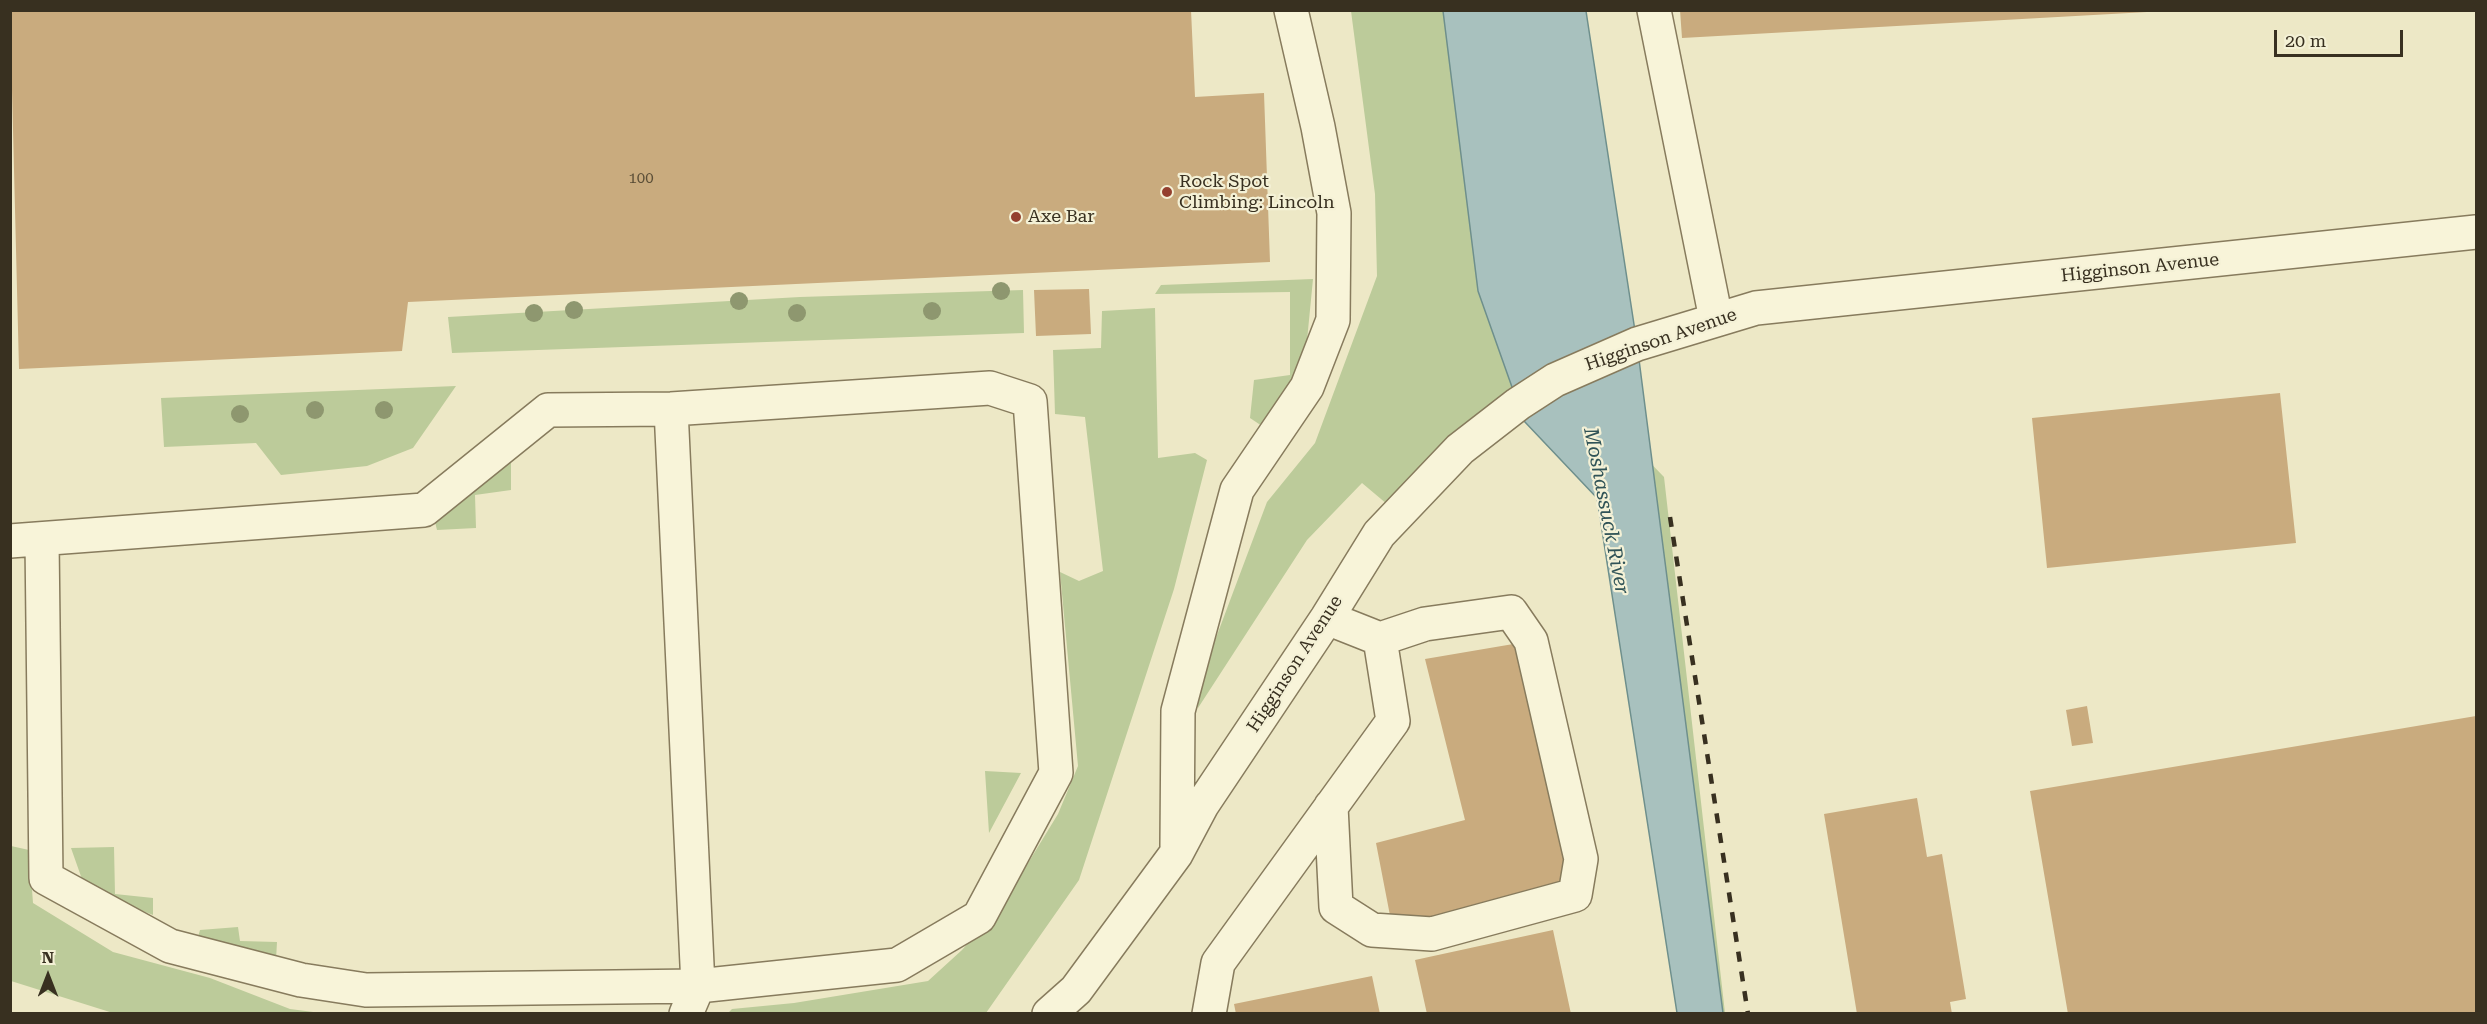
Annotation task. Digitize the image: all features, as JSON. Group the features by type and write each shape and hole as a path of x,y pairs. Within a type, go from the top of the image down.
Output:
{"street":[{"path":"1176,854 1179,711 1237,490 1307,387 1333,320 1334,213 1291,10"},
{"path":"1654,10 1716,319"},
{"name":"Higginson Avenue","path":"1049,1014 1076,990 1176,854 1202,805 1327,618 1379,534 1460,449 1518,404 1572,371 1637,344 1716,319 1768,306 2476,232"},
{"path":"10,541 424,510 548,410 671,409 990,388 1030,401 1056,773 979,917 897,964 692,1000 366,990 301,980 170,946 46,878 42,540"},
{"path":"671,409 692,1000"},
{"path":"1327,618 1380,639 1425,624 1511,612 1531,641 1581,859 1575,895 1432,934 1372,930 1336,907 1331,806"},
{"path":"1209,1014 1218,963 1393,721 1380,639"},
{"path":"692,1000 715,1014"}],"green space":[{"path":"1351,11 1477,11 1570,380 1664,477 1725,1013 1677,1013 1597,498 1524,421 1514,416 1400,515 1362,483 1307,540 1198,708 1196,691 1267,502 1315,443 1377,276 1375,194"},
{"path":"1313,279 1305,361 1262,426 1250,418 1254,380 1290,375 1290,292 1155,294 1161,285"},
{"path":"1023,290 1024,333 452,353 448,317 800,297"},
{"path":"1155,308 1158,458 1195,453 1207,460 1174,589 1079,880 986,1013 727,1014 732,1009 794,1003 928,981 962,950 1003,904 1058,814 1078,766 1060,572 1079,581 1103,571 1085,417 1055,414 1053,350 1101,348 1102,311"},
{"path":"456,386 413,448 367,466 281,475 256,443 164,447 161,398"},
{"path":"502,458 511,458 511,490 475,495 476,528 437,530 435,522"},
{"path":"985,771 1021,773 989,833"},
{"path":"11,846 29,850 33,903 113,952 210,978 290,1009 321,1013 113,1013 11,981"},
{"path":"114,847 115,894 153,898 153,915 97,893 83,882 71,848"},
{"path":"238,927 240,941 277,942 276,960 198,937 200,930"}],"water":[{"name":"Moshassuck River","path":"1443,11 1586,11 1637,344 1723,1013 1677,1013 1597,498 1524,421 1478,291"}],"building":[{"path":"10,10 1191,10 1195,97 1264,93 1270,262 408,302 402,351 19,369"},
{"path":"1680,10 2147,10 2147,12 1682,38"},
{"path":"1089,289 1091,334 1036,336 1034,290"},
{"path":"2280,393 2296,543 2047,568 2032,418"},
{"path":"1531,641 1578,879 1393,931 1376,843 1465,820 1425,659"},
{"path":"2087,706 2093,743 2072,746 2066,710"},
{"path":"2476,716 2476,1012 2068,1014 2030,791"},
{"path":"1917,798 1927,857 1942,854 1966,999 1950,1002 1952,1014 1857,1014 1824,814"},
{"path":"1553,930 1571,1014 1427,1014 1415,960"},
{"path":"1372,976 1380,1014 1236,1014 1234,1004"}],"railway":[{"path":"1670,517 1748,1014"}],"place":[{"name":"Rock Spot Climbing: Lincoln","path":"1167,192"},
{"name":"Axe Bar","path":"1016,217"}]}
